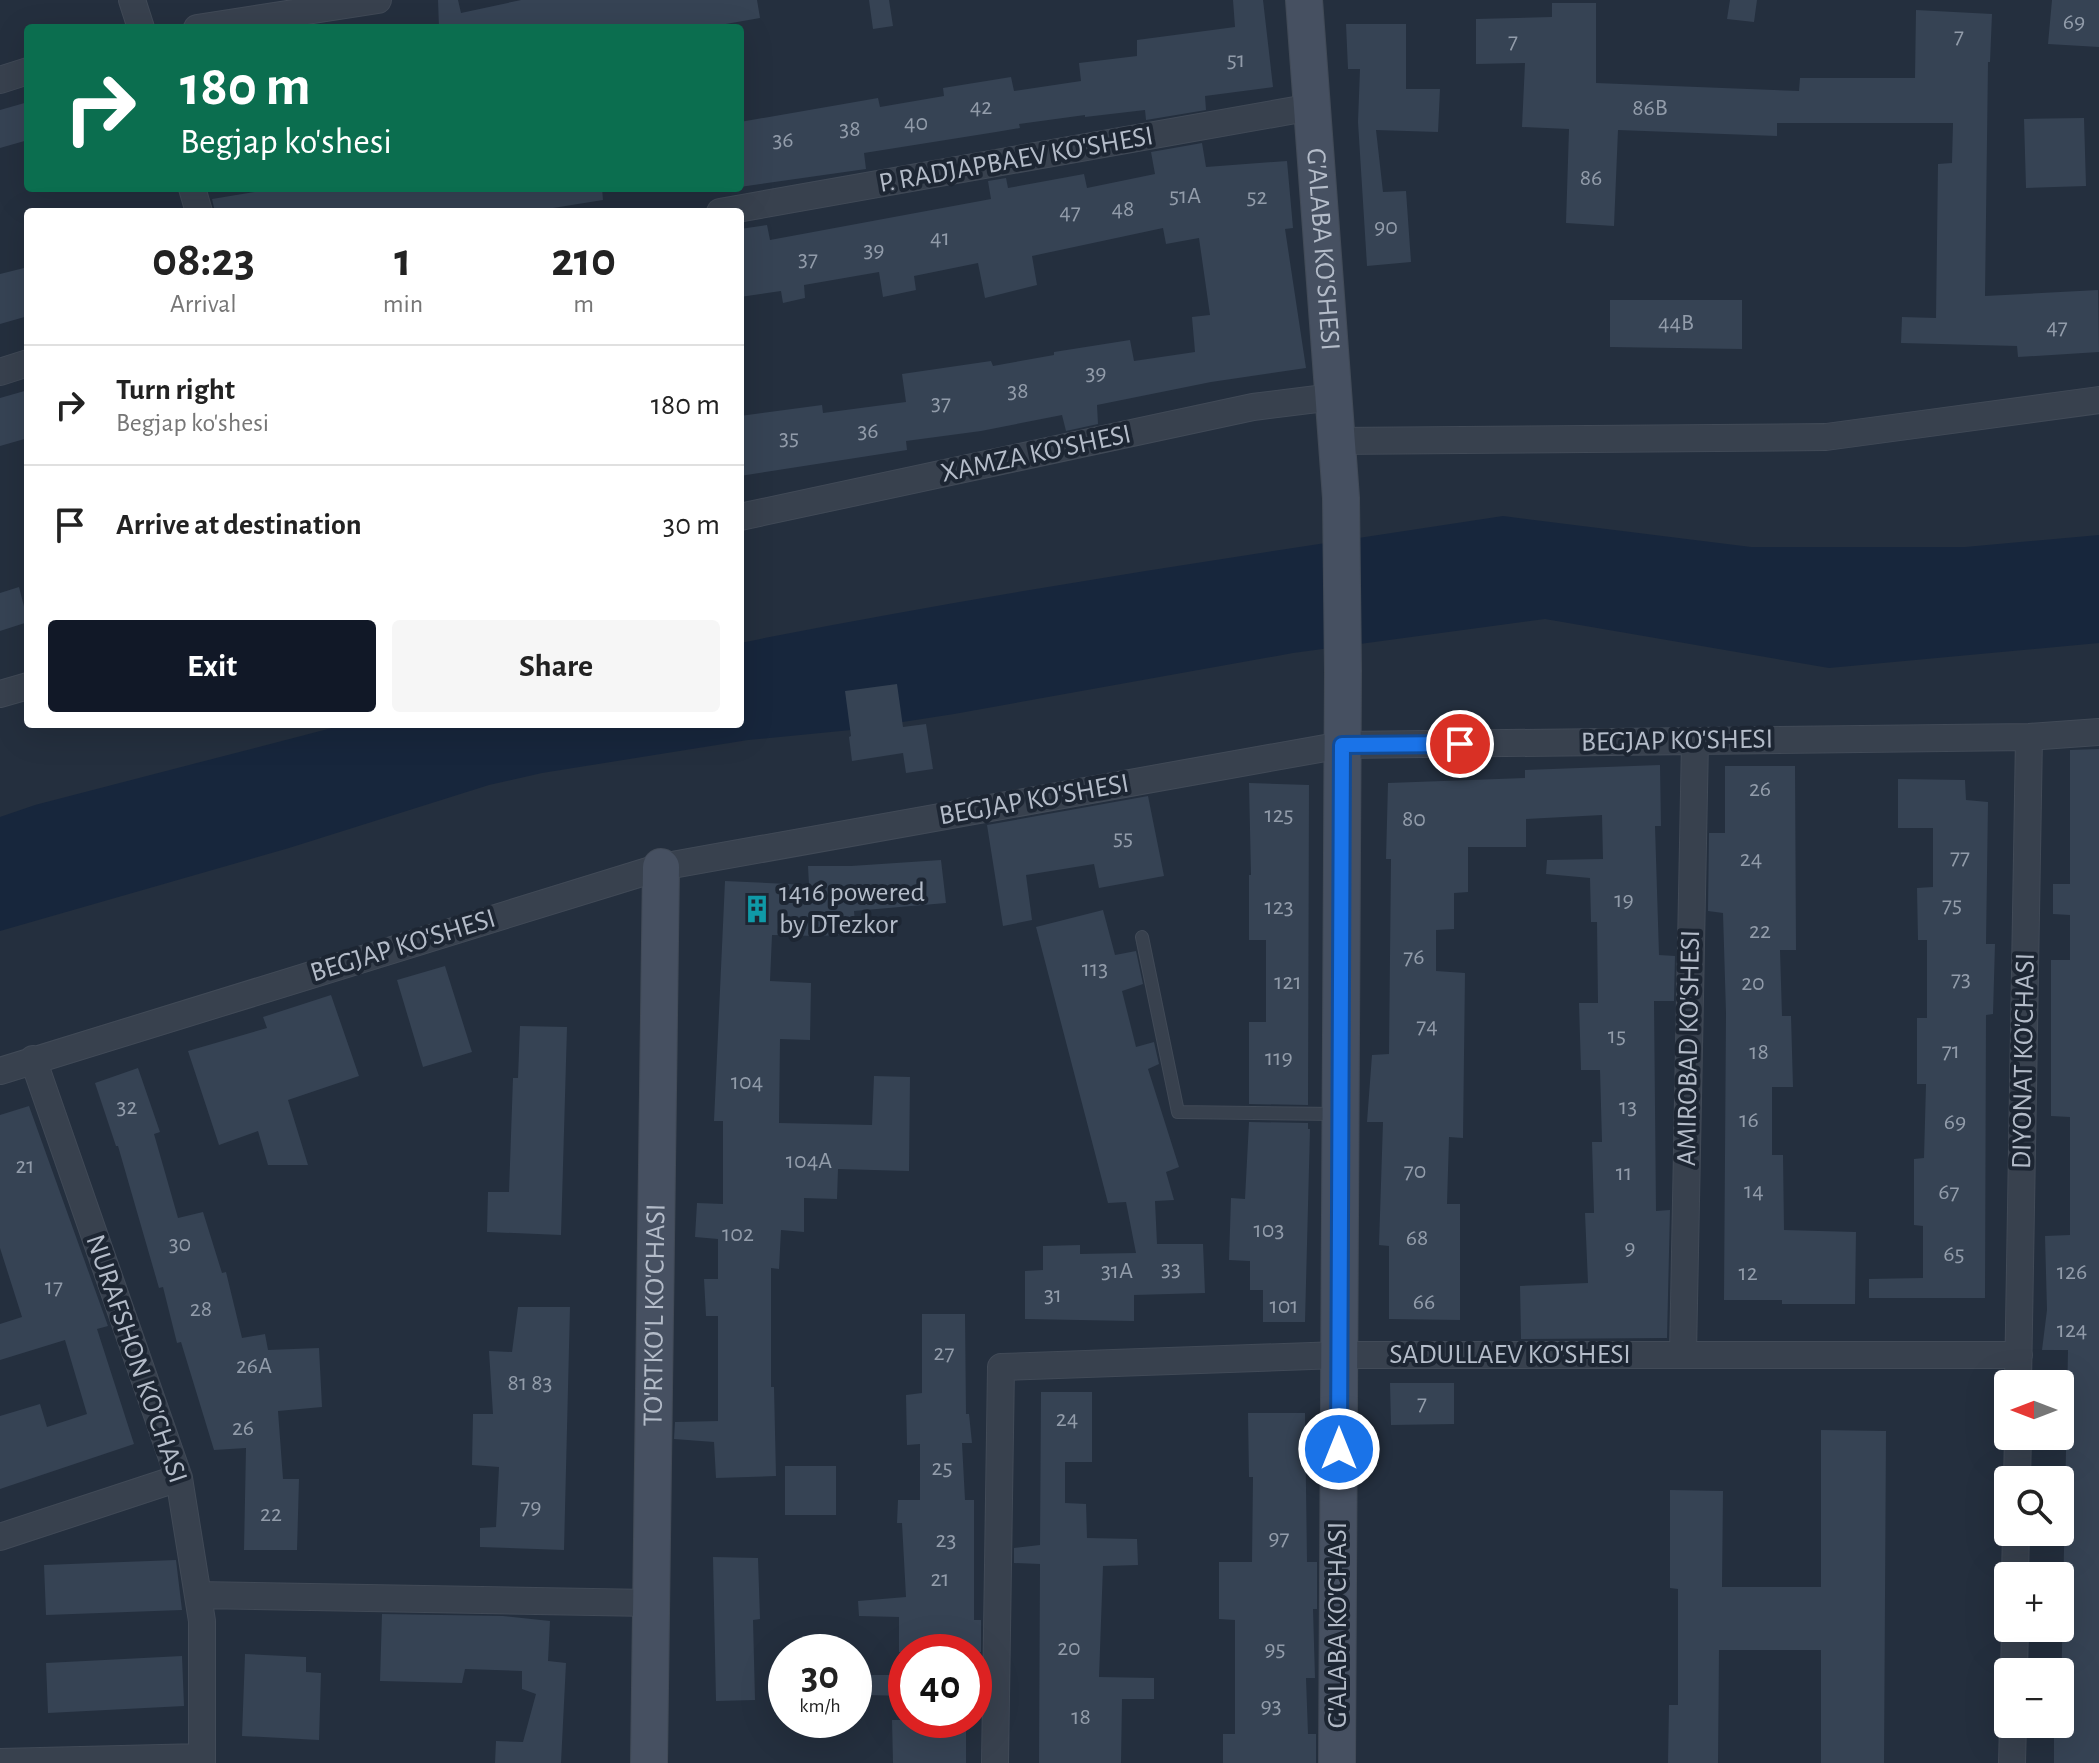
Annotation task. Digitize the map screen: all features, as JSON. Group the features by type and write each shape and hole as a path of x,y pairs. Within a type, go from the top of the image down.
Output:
{"street":[{"path":"132,0 140,24"},
{"path":"223,24 378,0"},
{"name":"G'ALABA KO'SHESI","path":"1304,0 1341,498 1343,671"},
{"path":"0,80 24,72"},
{"name":"P. RADJAPBAEV KO'SHESI","path":"743,208 1312,107"},
{"path":"0,372 24,364"},
{"name":"XAMZA KO'SHESI","path":"744,516 1253,407 1333,397"},
{"path":"1336,441 1826,437 2099,400"},
{"name":"G'ALABA KO'CHASI","path":"1337,1763 1343,671"},
{"path":"0,694 24,687"},
{"name":"BEGJAP KO'SHESI","path":"0,1071 661,867 1342,745 2029,737 2099,732"},
{"name":"DIYONAT KO'CHASI","path":"2018,1370 2029,737"},
{"name":"AMIROBAD KO'SHESI","path":"1683,1355 1695,741"},
{"name":"TO'RTKO'L KO'CHASI","path":"649,1763 661,867"},
{"name":"NURAFSHON KO'CHASI","path":"33,1059 179,1478 202,1621 202,1760"},
{"name":"SADULLAEV KO'SHESI","path":"995,1763 1001,1367 1339,1355 2019,1355"},
{"path":"0,1537 179,1478"},
{"path":"198,1595 650,1603"},
{"path":"2012,1763 2013,1738"},
{"path":"0,1762 202,1760"}],"lane":[{"path":"1142,937 1178,1112 1341,1114"}],"water":[{"path":"1503,516 1751,547 1965,547 2099,535 2099,643 1829,668 1545,619 1293,653 954,714 851,730 748,740 542,773 489,785 289,848 0,931 0,817 35,805 332,728 744,728 744,642 1216,560"}],"building":[{"path":"438,0 458,0 461,13 521,0 757,0 760,18 726,24 439,24"},
{"path":"869,0 889,0 893,26 873,29"},
{"path":"1233,0 1263,0 1273,87 1205,96 1206,110 1146,120 1145,110 1085,115 864,153 866,169 744,186 744,121 878,98 880,107 944,96 943,88 1011,77 1014,91 1081,81 1079,63 1137,56 1137,40 1235,27"},
{"path":"1730,0 1757,0 1754,22 1727,19"},
{"path":"2052,0 2099,0 2099,47 2048,44"},
{"path":"1552,3 1596,3 1596,83 1799,91 1800,78 1915,78 1916,10 1992,14 1988,62 1985,296 2098,290 2099,352 2018,357 2017,346 1901,343 1902,317 1936,318 1938,164 1952,163 1953,123 1777,123 1777,136 1618,130 1614,226 1566,223 1569,129 1522,127 1525,63 1476,64 1476,19 1552,17"},
{"path":"1346,24 1406,24 1406,89 1440,89 1438,132 1376,130 1383,192 1406,191 1411,262 1367,266 1358,122 1360,69 1348,69"},
{"path":"24,103 24,141 0,148 0,110"},
{"path":"2084,118 2086,186 2026,188 2024,119"},
{"path":"1202,143 1206,167 1287,161 1293,228 1285,229 1306,368 1211,382 1097,405 1098,424 1066,431 1062,415 981,431 906,441 907,450 744,475 744,415 822,405 823,413 906,402 902,374 991,361 993,366 1130,340 1134,361 1195,352 1192,317 1210,315 1199,238 1166,244 1163,228 1032,256 1037,285 985,298 978,263 914,276 916,290 883,297 879,272 804,285 805,298 783,303 781,291 744,296 744,228 767,225 770,240 991,199 988,181 1006,178 1008,188 1084,174 1087,188 1155,174 1151,152"},
{"path":"254,192 602,192 603,200 553,208 214,208 212,199"},
{"path":"24,268 24,317 0,324 0,274"},
{"path":"1610,300 1742,300 1742,349 1610,347"},
{"path":"24,391 24,439 0,446 0,398"},
{"path":"19,587 24,623 0,631 0,593"},
{"path":"897,684 903,727 926,724 933,769 906,773 903,753 852,761 845,691"},
{"path":"2099,749 2099,1763 2054,1763 2054,1738 2074,1738 2074,1658 2062,1658 2062,1642 2074,1642 2074,1562 2064,1562 2064,1546 2074,1546 2074,1466 2066,1466 2066,1450 2074,1450 2074,1370 2068,1370 2068,1350 2042,1350 2047,1310 2045,1236 2070,1235 2070,1117 2051,1116 2051,960 2070,960 2070,915 2053,914 2053,884 2070,884 2070,750"},
{"path":"1660,765 1661,826 1655,826 1659,955 1675,956 1674,1001 1654,1001 1656,1211 1670,1210 1667,1338 1521,1339 1520,1286 1588,1283 1585,1213 1594,1213 1592,1142 1602,1142 1600,1070 1581,1070 1579,1003 1598,1003 1597,922 1591,922 1590,878 1546,874 1547,860 1603,859 1602,815 1526,819 1526,847 1468,847 1468,892 1454,893 1454,929 1436,930 1436,971 1465,973 1463,1138 1449,1137 1447,1204 1460,1204 1460,1320 1389,1319 1389,1246 1379,1245 1383,1122 1367,1122 1372,1055 1389,1054 1391,859 1386,859 1388,783 1525,778 1525,770"},
{"path":"1725,766 1795,766 1796,950 1780,950 1782,1016 1791,1016 1793,1087 1772,1087 1772,1155 1783,1155 1784,1230 1856,1232 1855,1304 1724,1300 1726,1013 1723,913 1708,911 1709,833 1725,833"},
{"path":"1898,779 1965,780 1966,800 1988,802 1986,944 1995,944 1993,1014 1986,1015 1985,1298 1869,1298 1869,1279 1923,1278 1923,1226 1914,1225 1914,1159 1924,1158 1926,1084 1917,1084 1917,1018 1927,1018 1927,940 1918,940 1917,888 1933,887 1933,828 1898,828"},
{"path":"1249,783 1309,785 1308,1105 1249,1104 1249,1022 1266,1022 1266,940 1249,940"},
{"path":"1148,796 1164,876 1099,888 1094,864 1026,875 1032,920 1003,926 987,825"},
{"path":"941,860 946,903 854,911 856,934 772,935 770,981 811,983 810,1040 780,1039 779,1123 872,1125 874,1076 910,1077 909,1171 838,1169 837,1199 804,1198 804,1232 781,1230 779,1269 771,1268 771,1387 774,1387 776,1476 716,1478 714,1442 674,1439 675,1422 718,1421 718,1316 706,1316 704,1279 718,1279 718,1239 695,1237 697,1203 723,1204 723,1121 714,1121 725,881 809,885 808,866"},
{"path":"1103,910 1115,955 1136,951 1143,984 1122,991 1136,1047 1154,1042 1159,1064 1148,1069 1179,1167 1166,1172 1174,1200 1155,1201 1157,1244 1203,1244 1205,1293 1134,1295 1134,1321 1025,1319 1025,1271 1043,1270 1043,1246 1080,1245 1080,1254 1136,1253 1126,1202 1108,1203 1036,927"},
{"path":"445,966 472,1052 423,1067 397,980"},
{"path":"331,995 359,1076 288,1100 308,1165 268,1165 258,1131 219,1145 188,1051 267,1028 263,1017"},
{"path":"520,1026 567,1027 561,1235 487,1232 488,1192 509,1192 513,1078 518,1078"},
{"path":"138,1068 160,1132 154,1134 178,1218 203,1212 222,1273 226,1272 242,1338 265,1334 268,1350 319,1348 322,1407 278,1411 283,1479 299,1479 297,1550 244,1550 246,1448 214,1450 181,1342 177,1343 163,1287 159,1288 118,1146 95,1083"},
{"path":"29,1106 108,1326 97,1329 134,1444 0,1489 0,1416 40,1404 47,1427 87,1414 65,1340 0,1360 0,1324 22,1317 0,1248 0,1115"},
{"path":"1249,1122 1308,1123 1310,1129 1305,1322 1263,1322 1263,1290 1250,1290 1250,1261 1229,1260 1231,1198 1245,1199"},
{"path":"518,1307 570,1307 564,1550 480,1547 480,1528 496,1527 499,1467 472,1465 473,1414 493,1414 489,1351 512,1352"},
{"path":"922,1314 965,1314 966,1414 969,1414 972,1443 962,1443 965,1500 974,1500 974,1620 981,1620 981,1634 899,1634 899,1617 859,1616 858,1601 906,1597 902,1523 897,1523 898,1500 920,1500 920,1444 907,1445 906,1395 922,1393"},
{"path":"1390,1383 1454,1383 1454,1424 1391,1425"},
{"path":"1041,1392 1092,1392 1092,1462 1065,1462 1065,1503 1086,1504 1087,1538 1137,1539 1138,1565 1103,1566 1099,1677 1154,1678 1154,1699 1122,1699 1121,1763 1039,1763 1040,1564 1014,1563 1014,1548 1040,1545"},
{"path":"1248,1413 1305,1413 1307,1562 1317,1562 1317,1609 1313,1609 1315,1678 1306,1678 1308,1734 1316,1734 1316,1763 1223,1763 1223,1734 1235,1734 1235,1620 1219,1619 1219,1562 1252,1562 1253,1477 1249,1477"},
{"path":"1821,1430 1886,1431 1884,1763 1821,1763 1821,1650 1719,1650 1718,1763 1668,1763 1669,1705 1678,1705 1678,1589 1670,1588 1670,1490 1723,1491 1722,1587 1821,1587"},
{"path":"785,1466 836,1466 836,1515 785,1515"},
{"path":"713,1557 758,1558 760,1619 753,1620 755,1700 716,1701"},
{"path":"176,1560 182,1610 46,1615 44,1565"},
{"path":"382,1614 503,1616 550,1621 548,1661 566,1663 561,1763 495,1763 496,1741 523,1742 536,1694 522,1689 522,1671 465,1669 462,1683 380,1681"},
{"path":"245,1654 306,1657 306,1672 321,1673 319,1740 242,1736"},
{"path":"182,1656 184,1706 48,1713 46,1663"},
{"path":"872,1675 888,1675 888,1696 872,1695"},
{"path":"892,1738 966,1738 966,1763 893,1763"}],"place":[{"name":"1416 powered by DTezkor","path":"757,909"}],"route":[{"path":"1339,1449 1342,745 1460,744"}]}
